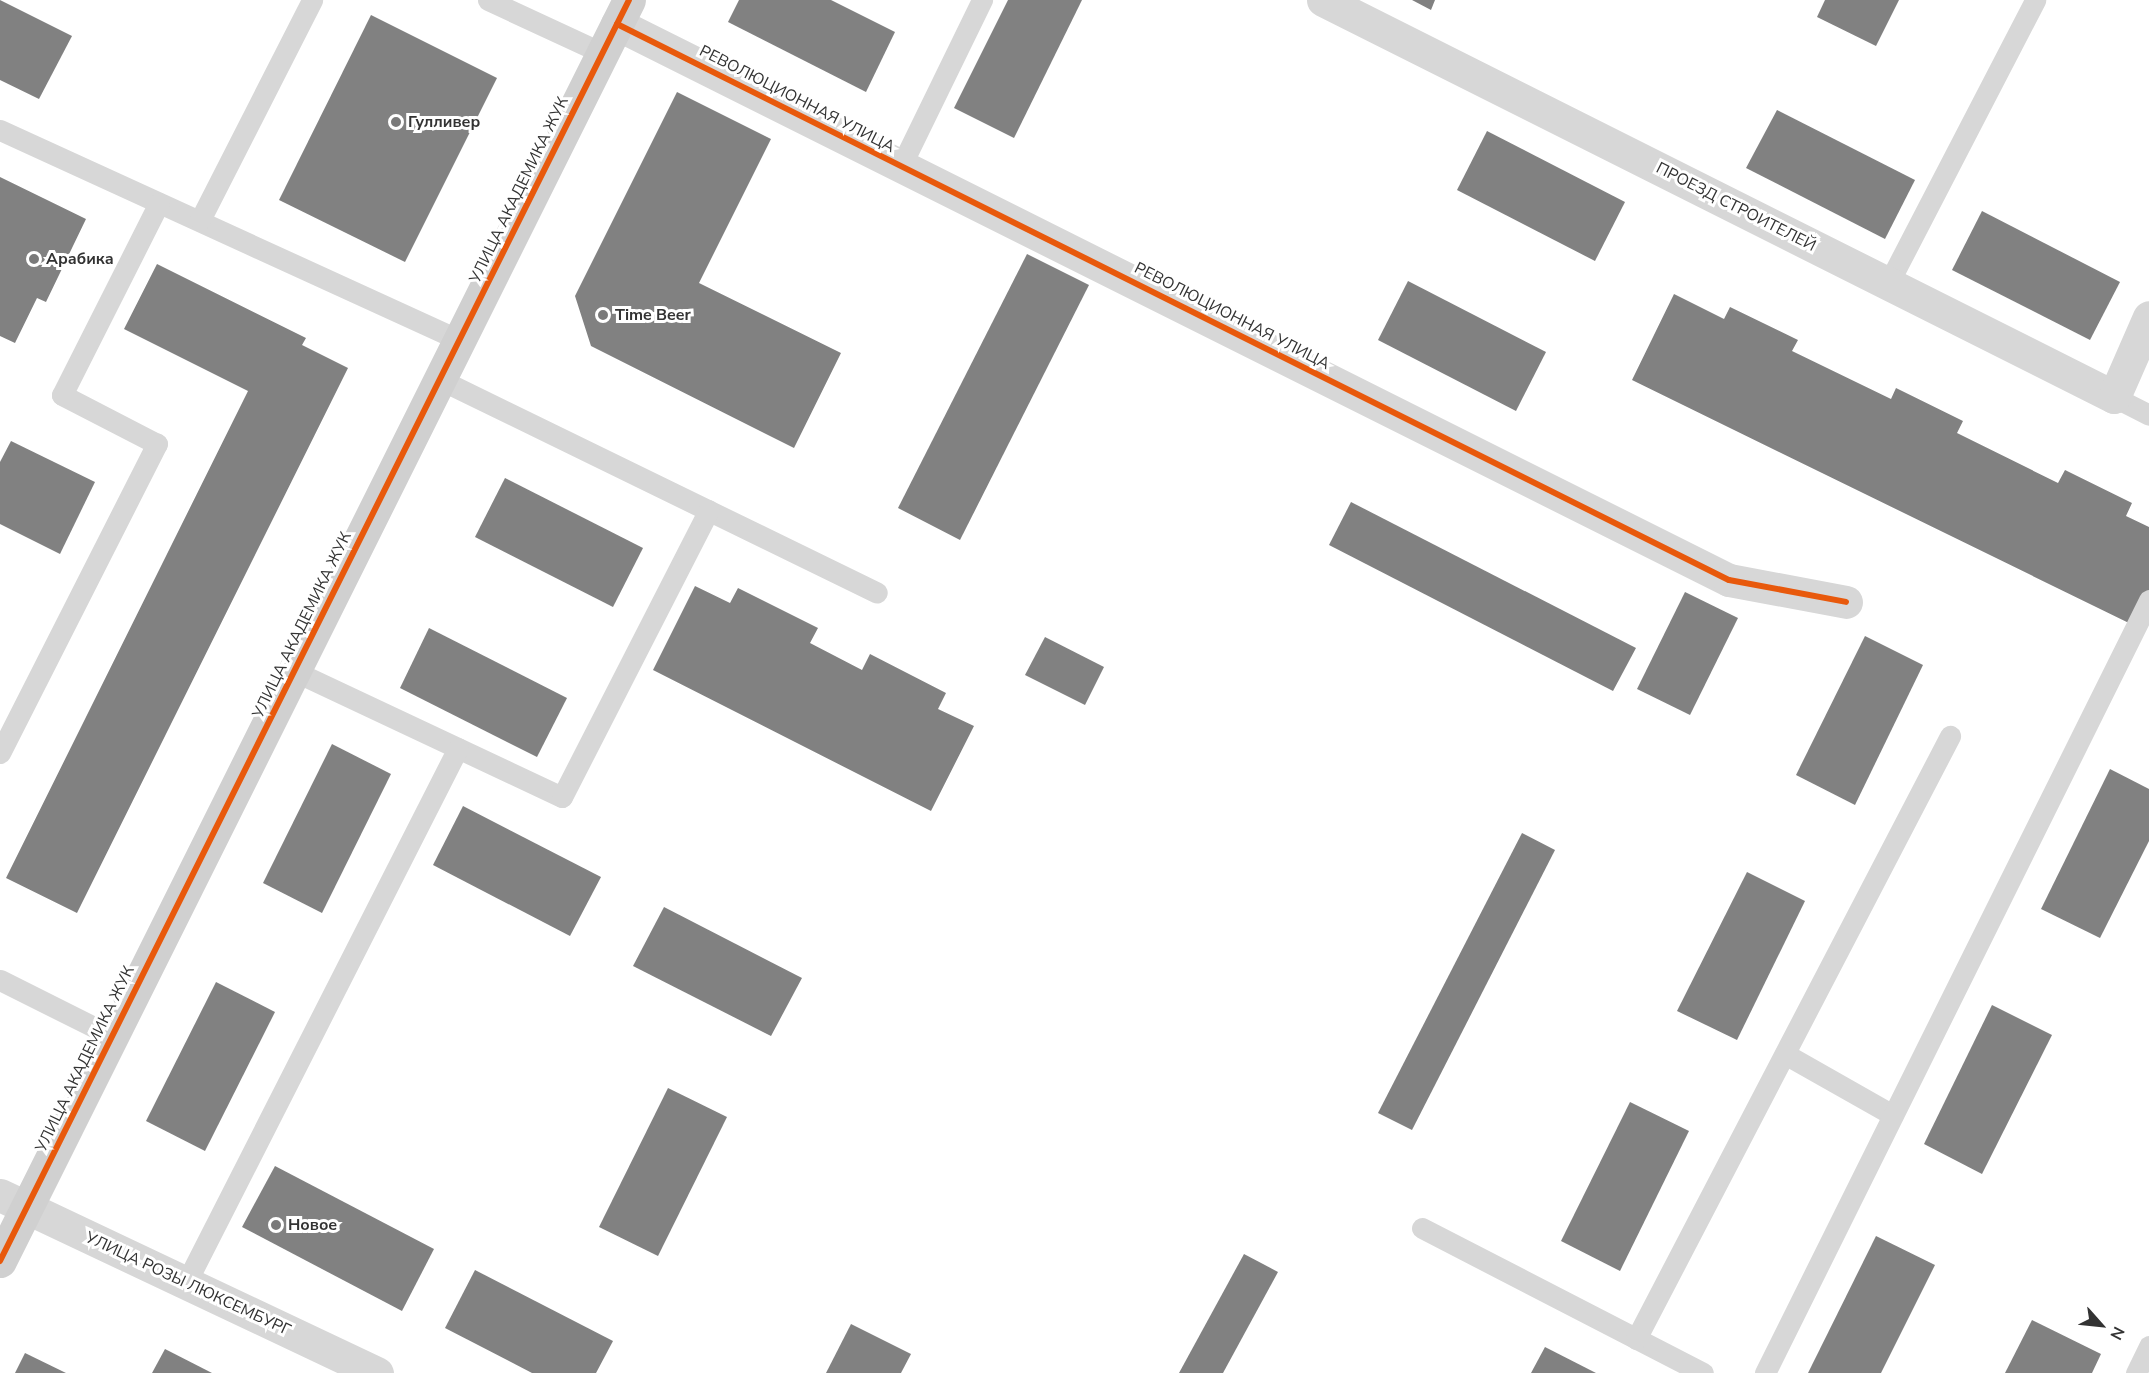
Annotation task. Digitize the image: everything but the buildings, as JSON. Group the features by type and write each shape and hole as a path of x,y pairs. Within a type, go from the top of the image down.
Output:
{"street":[{"name":"ПРОЕЗД СТРОИТЕЛЕЙ","path":"1323,0 2114,397"},
{"name":"УЛИЦА АКАДЕМИКА ЖУК","path":"0,1261 13,1201 112,1036 623,12"},
{"name":"РЕВОЛЮЦИОННАЯ УЛИЦА","path":"623,12 900,166 1729,580 1846,602"},
{"path":"2114,397 2149,317"},
{"name":"УЛИЦА РОЗЫ ЛЮКСЕМБУРГ","path":"13,1201 374,1372"}],"lane":[{"path":"200,220 312,0"},
{"path":"488,0 602,53"},
{"path":"900,166 982,0"},
{"path":"1888,284 2035,0"},
{"path":"0,130 459,340"},
{"path":"0,753 157,444 62,395 159,203"},
{"path":"439,379 877,592"},
{"name":"ПРОЕЗД СТРОИТЕЛЕЙ","path":"2114,397 2149,415"},
{"path":"294,671 562,797 709,510"},
{"path":"1765,1373 2149,600"},
{"path":"1636,1338 1950,736"},
{"path":"186,1283 458,748"},
{"path":"0,980 112,1036"},
{"path":"1785,1054 1893,1114"},
{"path":"1422,1228 1703,1373"},
{"path":"2136,1373 2149,1346"}],"cycle path":[{"path":"0,1261 629,0"},
{"path":"617,24 1729,580 1846,602"}],"place":[{"name":"Гулливер","path":"396,122"},
{"name":"Арабика","path":"34,259"},
{"name":"Time Beer","path":"603,315"},
{"name":"Новое","path":"276,1225"}]}
